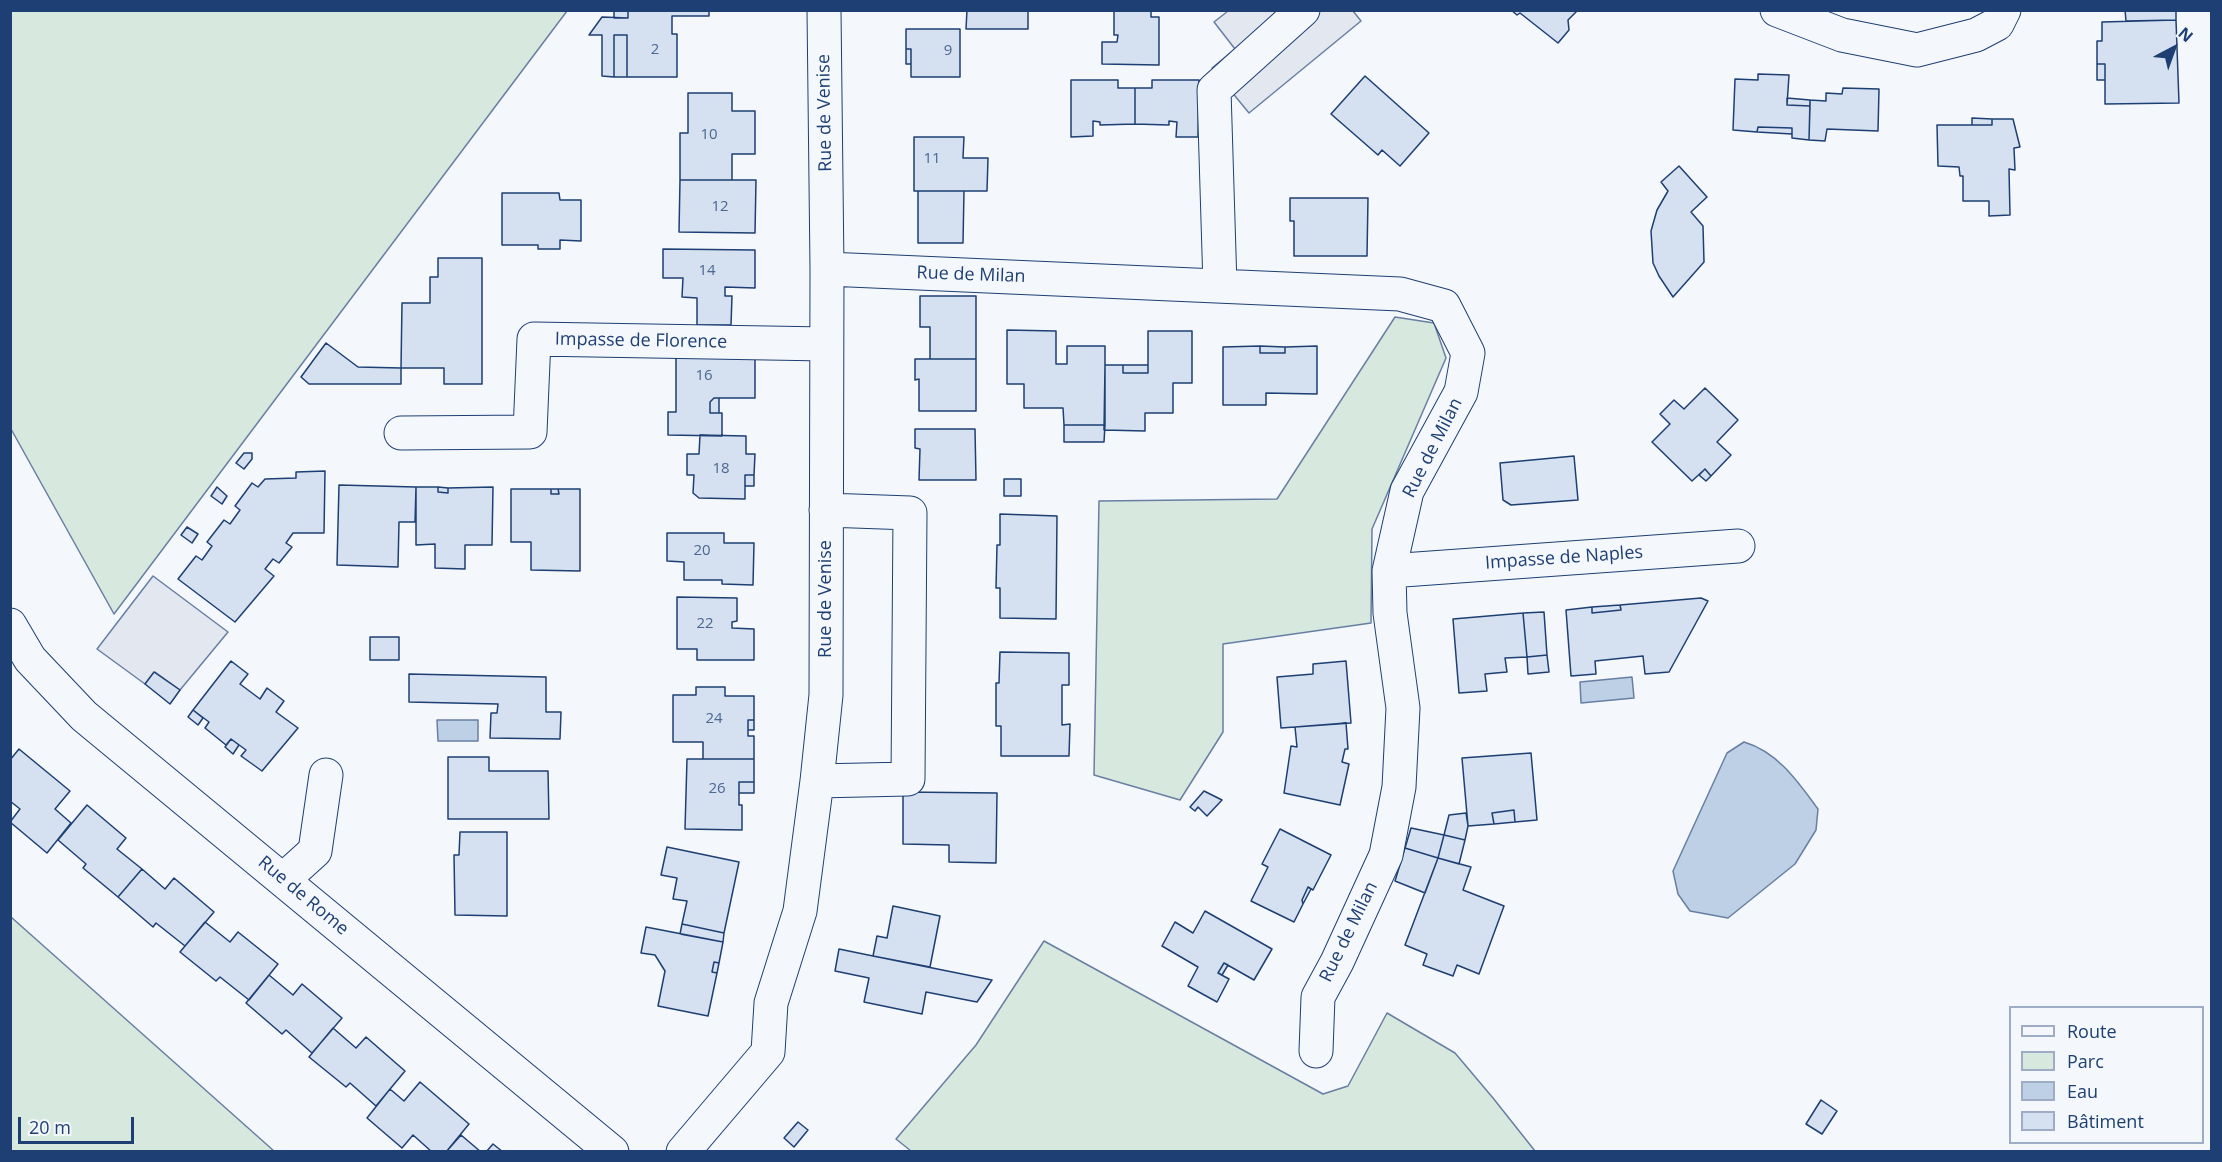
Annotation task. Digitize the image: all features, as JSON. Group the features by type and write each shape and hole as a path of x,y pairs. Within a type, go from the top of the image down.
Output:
{"street":[{"name":"Rue de Venise","path":"683,1152 768,1052 771,1003 800,910 817,781 826,695 827,269 824,10"},
{"path":"1220,286 1214,90 1303,10"},
{"path":"1777,10 1842,35 1917,50 1976,35 1996,24 2004,10"},
{"name":"Rue de Milan","path":"827,269 1400,294 1444,306 1468,353 1461,392 1407,491 1389,571 1390,613 1403,708 1399,787 1386,855 1337,962 1318,997 1316,1051"},
{"name":"Impasse de Florence","path":"401,433 530,432 534,339 826,344"},
{"path":"817,781 908,779 910,513 826,510"},
{"name":"Impasse de Naples","path":"1389,571 1738,546"},
{"name":"Rue de Rome","path":"10,625 30,659 84,716 612,1152"},
{"path":"284,880 315,851 326,775"}],"green space":[{"path":"10,11 567,11 114,614 11,429"},
{"path":"1395,317 1434,323 1446,358 1372,529 1371,623 1223,644 1223,732 1180,800 1094,775 1099,501 1277,499"},
{"path":"11,917 274,1151 11,1151"},
{"path":"1044,941 1323,1094 1348,1086 1387,1013 1455,1053 1535,1151 911,1151 896,1139 976,1045"}],"shaded area":[{"path":"1228,11 1353,11 1361,21 1249,113 1212,68 1235,49 1214,22"},
{"path":"153,576 228,632 180,690 155,672 145,684 97,649"}],"water":[{"path":"1632,677 1634,698 1581,703 1580,682"},
{"path":"437,720 478,720 478,741 438,741"},
{"path":"1744,742 1777,760 1795,779 1818,809 1816,830 1795,864 1728,918 1690,911 1678,894 1673,871 1727,753"}],"building":[{"path":"614,10 628,10 628,18 614,18"},
{"path":"628,10 709,10 709,16 672,16 672,34 677,34 677,77 627,77 627,35 614,35 614,77 602,76 602,35 589,35 602,17 628,18"},
{"path":"967,10 1028,10 1028,29 966,29"},
{"path":"1114,10 1151,10 1151,17 1159,17 1159,65 1102,64 1102,42 1117,42 1118,35 1114,35"},
{"path":"1511,10 1578,10 1568,20 1569,30 1558,43 1520,13 1517,15"},
{"path":"2125,10 2176,10 2176,20 2126,21"},
{"path":"2176,20 2179,103 2105,104 2105,64 2097,64 2097,41 2102,41 2102,22"},
{"path":"906,29 960,29 960,77 911,77 911,49 906,49"},
{"path":"614,35 627,35 627,77 614,77"},
{"path":"906,49 911,49 911,64 906,64"},
{"path":"2097,64 2105,64 2105,80 2097,80"},
{"path":"1758,74 1789,75 1787,105 1810,106 1809,140 1792,138 1792,128 1758,127 1757,132 1733,130 1735,79 1758,80"},
{"path":"1365,76 1429,133 1400,166 1382,150 1378,155 1331,114"},
{"path":"1071,80 1118,80 1118,88 1135,88 1135,124 1100,125 1100,122 1093,121 1093,136 1071,137"},
{"path":"1152,80 1199,80 1198,137 1176,137 1177,122 1169,121 1169,125 1135,124 1135,88 1152,88"},
{"path":"1843,88 1879,89 1878,131 1827,129 1825,141 1809,140 1810,100 1826,101 1826,93 1842,94"},
{"path":"688,93 732,93 732,111 755,111 755,154 732,154 732,180 680,180 680,133 688,133"},
{"path":"1787,98 1810,100 1810,106 1787,105"},
{"path":"1972,118 1992,119 1992,125 1972,125"},
{"path":"1992,119 2013,119 2020,147 2014,148 2015,170 2009,169 2010,215 1989,216 1989,201 1963,201 1963,176 1960,176 1959,167 1938,166 1937,125 1992,125"},
{"path":"1758,127 1792,128 1792,134 1757,132"},
{"path":"914,137 964,137 963,158 988,158 987,191 914,191"},
{"path":"1679,166 1707,197 1691,212 1703,226 1704,262 1673,297 1653,263 1651,231 1657,210 1668,191 1661,182"},
{"path":"680,180 756,180 755,233 679,232"},
{"path":"918,191 964,191 963,243 918,243"},
{"path":"502,193 559,193 560,200 581,200 581,241 560,240 560,249 538,249 538,245 502,245"},
{"path":"1290,198 1368,198 1367,256 1294,256 1294,221 1290,221"},
{"path":"663,249 755,250 755,288 725,287 725,296 732,296 731,325 697,325 697,298 682,297 683,278 663,278"},
{"path":"438,258 482,258 482,384 444,384 444,368 401,368 402,303 430,303 430,277 438,277"},
{"path":"920,296 976,296 976,359 930,359 930,327 920,327"},
{"path":"1007,330 1056,331 1056,364 1067,364 1067,346 1105,346 1105,425 1064,425 1063,408 1024,408 1024,384 1007,384"},
{"path":"1148,331 1192,331 1192,383 1173,383 1173,413 1145,413 1145,431 1104,430 1105,365 1123,365 1123,373 1148,373"},
{"path":"326,343 358,367 401,368 401,384 309,384 301,377"},
{"path":"1260,346 1285,347 1285,353 1260,353"},
{"path":"1260,346 1260,353 1285,353 1285,347 1317,346 1317,394 1266,393 1266,405 1223,405 1223,347"},
{"path":"676,354 755,355 755,398 714,398 710,402 710,413 722,413 722,436 668,435 668,412 676,412"},
{"path":"915,359 976,359 976,411 919,411 919,379 915,380"},
{"path":"1123,365 1148,365 1148,373 1123,373"},
{"path":"1705,388 1738,420 1717,442 1731,455 1711,476 1705,469 1692,481 1652,442 1670,424 1660,414 1674,400 1684,409"},
{"path":"714,398 719,398 719,413 710,413 710,402"},
{"path":"1064,425 1105,425 1104,442 1064,442"},
{"path":"915,429 975,429 976,480 919,480 920,449 915,448"},
{"path":"700,435 746,436 746,454 755,454 754,475 745,475 745,499 699,498 693,493 694,475 687,475 687,454 699,454"},
{"path":"244,453 252,453 252,459 244,469 236,463"},
{"path":"1574,456 1578,500 1511,505 1503,500 1500,463"},
{"path":"1705,469 1711,476 1706,481 1699,475"},
{"path":"325,471 324,533 293,533 286,543 292,547 279,563 273,559 265,569 274,576 235,622 178,579 196,556 202,560 212,546 207,542 224,520 230,524 240,510 235,506 252,483 258,487 265,479 296,478 296,472"},
{"path":"745,475 754,475 754,486 745,486"},
{"path":"1004,479 1021,479 1021,496 1004,496"},
{"path":"339,485 416,487 415,522 399,522 398,567 337,565"},
{"path":"217,487 227,496 222,504 211,496"},
{"path":"416,487 438,487 438,492 448,493 448,488 493,487 492,545 465,545 465,569 435,568 435,544 416,545"},
{"path":"438,487 448,488 448,493 438,492"},
{"path":"511,489 551,489 551,494 559,494 558,489 580,489 580,571 531,570 531,542 511,542"},
{"path":"551,489 558,489 559,494 551,494"},
{"path":"1000,514 1057,516 1056,619 1000,618 1000,588 996,588"},
{"path":"187,527 198,534 192,543 181,535"},
{"path":"667,533 724,533 724,543 754,543 753,585 722,584 722,580 684,580 684,562 667,561"},
{"path":"677,597 737,598 737,621 732,622 732,628 754,629 754,660 697,660 697,649 677,649"},
{"path":"1701,598 1708,601 1669,672 1645,674 1643,656 1595,661 1596,674 1571,676 1566,610 1592,607 1592,613 1621,610 1620,605"},
{"path":"1620,605 1621,610 1592,613 1592,607"},
{"path":"1544,612 1547,655 1527,657 1523,613"},
{"path":"1523,613 1527,657 1505,658 1507,672 1485,674 1487,691 1459,693 1453,619"},
{"path":"370,637 399,637 399,660 370,660"},
{"path":"1000,652 1069,653 1069,685 1062,685 1062,725 1070,724 1069,756 1001,756 1001,726 996,726 996,683 999,683"},
{"path":"1547,655 1549,672 1528,674 1527,657"},
{"path":"231,661 248,674 240,684 260,699 267,688 284,701 276,712 298,728 262,771 241,756 246,750 231,739 226,745 205,728 209,722 193,710"},
{"path":"1346,661 1351,723 1281,728 1277,677 1313,674 1313,664"},
{"path":"154,672 180,690 170,704 145,684"},
{"path":"409,674 546,677 546,712 561,712 560,739 490,738 491,713 497,713 498,704 409,702"},
{"path":"696,687 725,687 725,696 754,696 754,720 748,720 748,736 754,736 754,759 703,759 703,742 673,742 673,695 696,695"},
{"path":"193,710 203,718 198,725 188,717"},
{"path":"748,720 754,720 754,730 748,730"},
{"path":"1346,723 1348,749 1345,749 1342,762 1349,764 1340,805 1284,793 1291,746 1297,747 1295,727"},
{"path":"231,739 239,745 233,754 225,747"},
{"path":"19,749 70,791 55,809 71,823 47,853 10,822 20,809 10,801 10,760"},
{"path":"1531,753 1537,820 1515,822 1514,810 1492,813 1494,824 1468,826 1462,758"},
{"path":"448,757 489,757 489,771 548,771 549,819 448,819"},
{"path":"687,759 754,759 754,782 739,782 742,830 685,829"},
{"path":"739,782 754,782 754,793 739,793"},
{"path":"1204,791 1222,800 1207,816 1198,807 1195,811 1190,807"},
{"path":"903,792 997,793 996,863 949,862 949,845 903,844"},
{"path":"87,805 126,838 117,849 142,869 118,897 83,868 86,864 58,840"},
{"path":"1514,810 1515,822 1494,824 1492,813"},
{"path":"1466,813 1468,826 1465,840 1444,835 1449,815"},
{"path":"1411,828 1444,835 1438,858 1405,848"},
{"path":"1280,829 1331,855 1313,890 1308,887 1294,922 1251,901 1268,867 1262,864"},
{"path":"460,832 507,832 507,916 455,915 454,855 459,855"},
{"path":"1444,835 1465,840 1459,864 1438,858"},
{"path":"667,847 739,862 724,933 682,924 687,901 673,899 677,878 661,875"},
{"path":"1405,848 1438,858 1425,893 1395,881"},
{"path":"1438,858 1471,867 1463,890 1504,906 1479,974 1457,965 1453,976 1423,965 1427,954 1405,945"},
{"path":"142,869 165,889 174,878 214,912 185,946 156,923 153,927 118,897"},
{"path":"1308,887 1311,889 1303,904 1302,900"},
{"path":"893,906 940,916 930,967 873,956 877,936 887,938"},
{"path":"1205,911 1272,949 1254,980 1224,963 1218,973 1229,979 1217,1002 1188,986 1198,967 1162,946 1175,922 1193,933"},
{"path":"205,922 230,942 238,932 278,964 249,1000 220,977 216,981 180,952"},
{"path":"682,924 724,933 723,942 680,934"},
{"path":"646,927 723,942 719,963 714,962 712,972 717,973 708,1016 658,1006 665,971 655,955 641,953"},
{"path":"839,949 992,980 977,1002 926,992 922,1014 864,1002 869,978 835,971"},
{"path":"714,962 719,963 717,973 712,972"},
{"path":"1224,963 1228,965 1222,975 1218,973"},
{"path":"269,975 293,995 302,984 342,1018 312,1053 286,1030 282,1034 246,1003"},
{"path":"333,1028 356,1048 366,1037 405,1071 376,1106 350,1083 346,1087 309,1057"},
{"path":"420,1082 469,1124 446,1152 432,1152 413,1135 402,1148 367,1118 390,1089 404,1101"},
{"path":"1821,1100 1837,1111 1822,1134 1806,1124"},
{"path":"798,1122 808,1130 794,1147 784,1138"},
{"path":"461,1135 481,1152 446,1152"},
{"path":"493,1144 503,1152 486,1152"}]}
